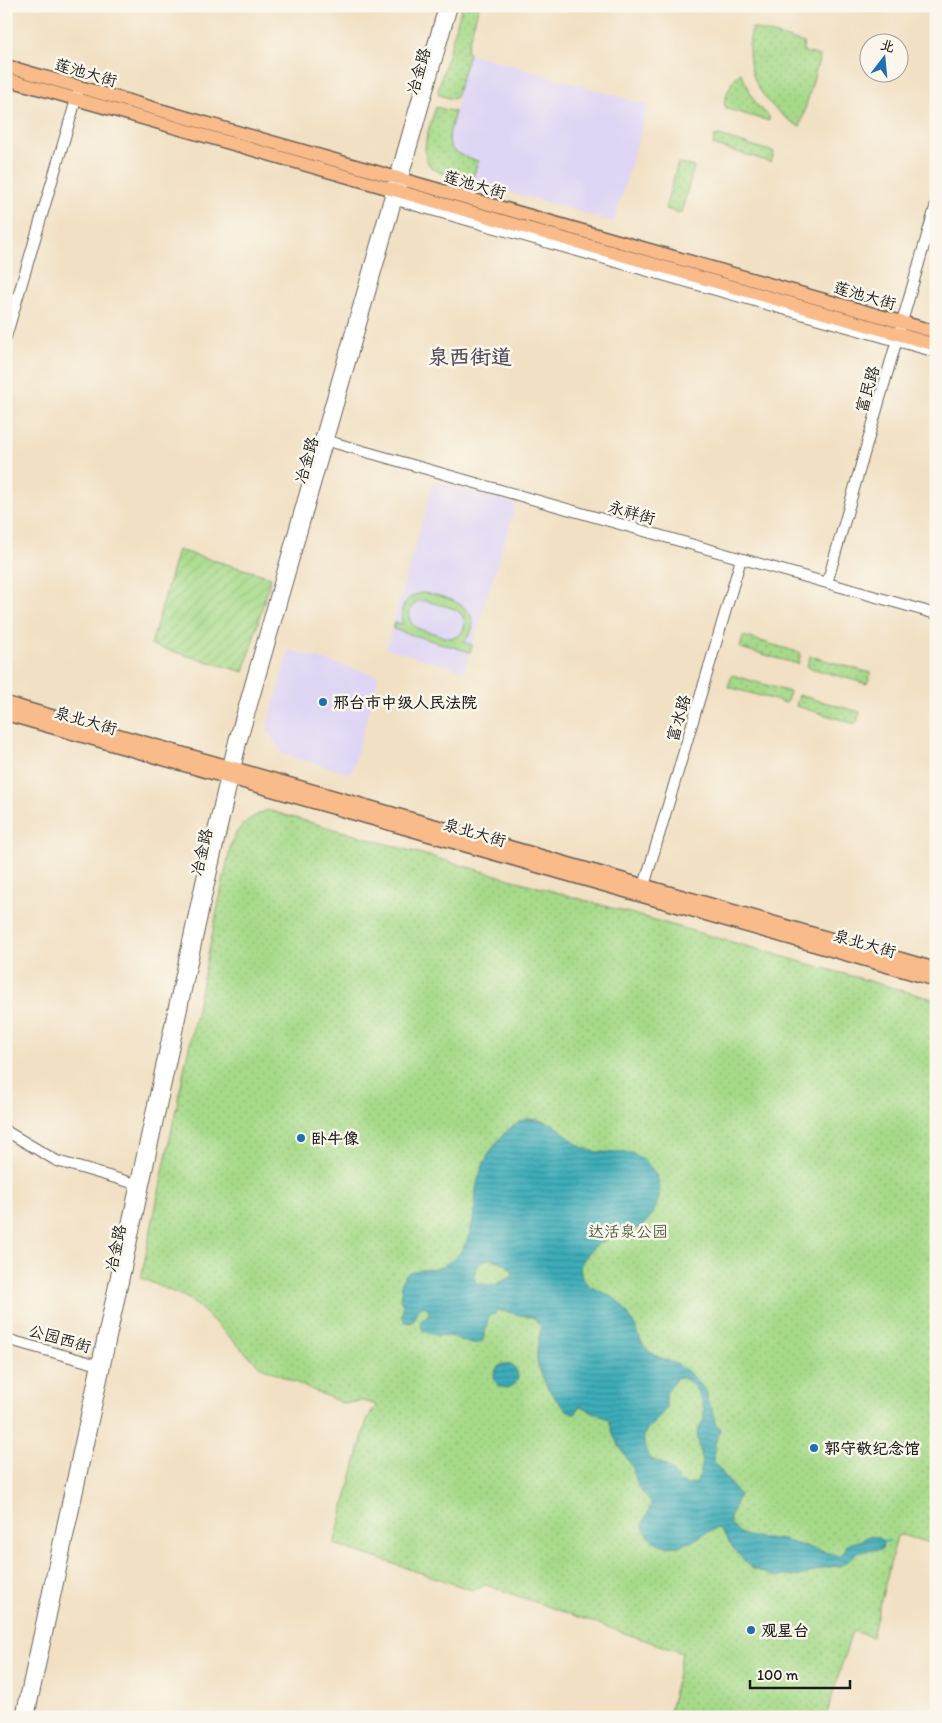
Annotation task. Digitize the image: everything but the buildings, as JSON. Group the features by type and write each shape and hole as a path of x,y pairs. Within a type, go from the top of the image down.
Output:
{"main road":[{"name":"莲池大街","path":"6,66 78,93 397,188 902,333 936,345"},
{"name":"莲池大街","path":"6,79 78,93"},
{"name":"莲池大街","path":"902,333 936,332"},
{"name":"泉北大街","path":"6,703 230,773 936,980"},
{"name":"泉北大街","path":"6,714 644,886 936,969"}],"street":[{"name":"冶金路","path":"397,188 444,6"},
{"name":"冶金路","path":"29,1717 101,1366 136,1184 197,900 230,773 324,440 452,6"},
{"path":"6,338 78,93"},
{"name":"富民路","path":"830,584 902,333 936,204"},
{"name":"富民路","path":"902,333 936,229"},
{"path":"902,333 936,352"},
{"name":"永祥街","path":"324,440 936,614"},
{"name":"富水路","path":"644,886 741,558"},
{"name":"冶金路","path":"21,1717 205,902 230,773"},
{"path":"6,1131 57,1161 136,1184"},
{"name":"公园西街","path":"6,1339 101,1366"}],"shaded area":[{"path":"469,53 648,105 614,222 472,181 478,161 460,155 453,150 449,145 448,136 459,98 456,97"},
{"path":"434,481 516,504 464,671 386,648"},
{"name":"邢台市中级人民法院","path":"289,650 379,676 351,774 282,754 267,728"}],"green space":[{"path":"462,6 479,6 466,52 469,53 456,97 452,99 439,95 438,90"},
{"path":"752,28 804,43 802,51 820,56 800,127 775,108 765,98 758,86 752,73 750,59 749,44"},
{"path":"741,73 756,104 769,116 769,121 727,109 724,103 728,91 734,79"},
{"path":"436,107 455,112 450,132 450,145 458,153 478,161 472,181 452,177 434,169 428,164 425,149 426,140"},
{"path":"715,135 774,152 771,162 713,145"},
{"path":"678,163 694,167 681,213 665,209"},
{"path":"178,550 271,577 244,672 151,645"},
{"path":"421,593 442,597 462,606 469,613 473,621 471,631 464,642 472,645 470,652 393,629 395,622 403,624 402,613 404,604","holes":["418,601 428,601 459,612 465,623 463,631 456,637 447,638 414,626 409,617 411,608"]},
{"path":"743,636 801,653 798,664 740,648"},
{"path":"810,656 871,673 867,684 807,667"},
{"path":"732,675 790,692 786,703 728,687"},
{"path":"799,695 860,712 856,724 796,706"},
{"name":"达活泉公园","path":"267,810 936,1000 936,1545 902,1535 897,1536 872,1637 852,1631 826,1717 669,1717 682,1653 486,1585 472,1590 334,1544 367,1420 376,1405 363,1401 342,1403 259,1366 199,1307 185,1297 141,1278 231,844 237,832 245,823"}],"water":[{"path":"523,1120 537,1120 550,1123 586,1149 596,1152 620,1152 636,1155 644,1160 656,1175 660,1194 657,1205 650,1217 638,1228 616,1235 597,1245 582,1261 580,1267 581,1274 586,1283 614,1298 621,1305 647,1349 654,1355 684,1368 707,1392 707,1401 714,1412 715,1424 721,1428 715,1444 714,1462 739,1495 730,1517 730,1524 741,1534 747,1536 782,1540 839,1556 845,1551 847,1544 869,1536 877,1537 883,1542 882,1549 858,1552 846,1563 839,1566 823,1568 802,1576 772,1576 751,1568 718,1528 683,1545 662,1545 651,1539 643,1527 651,1502 638,1487 633,1468 614,1437 609,1420 581,1406 576,1414 569,1411 562,1406 550,1391 538,1365 537,1358 541,1326 535,1318 497,1310 495,1314 489,1316 483,1340 480,1343 471,1344 450,1336 435,1335 423,1331 420,1322 429,1313 428,1308 422,1306 417,1310 411,1323 405,1322 402,1316 403,1306 400,1299 402,1294 401,1283 408,1273 442,1267 460,1252 471,1230 477,1182 485,1161 502,1136","holes":["487,1259 505,1264 513,1273 511,1277 494,1285 478,1284 474,1278 475,1272 479,1264","677,1377 689,1381 694,1386 701,1398 704,1412 703,1420 697,1433 702,1463 701,1469 696,1483 688,1485 679,1482 667,1466 649,1458 644,1442 647,1430 666,1409 666,1393"]},
{"path":"506,1364 511,1365 517,1371 517,1381 511,1387 506,1388 501,1387 495,1381 494,1376 495,1371 501,1365"}],"waterway":[{"path":"883,1542 889,1541"}],"place":[{"name":"邢台市中级人民法院","path":"323,702"},
{"name":"卧牛像","path":"301,1138"},
{"name":"郭守敬纪念馆","path":"814,1448"},
{"name":"观星台","path":"751,1630"}],"district":[{"name":"泉西街道","path":"470,357"}]}
